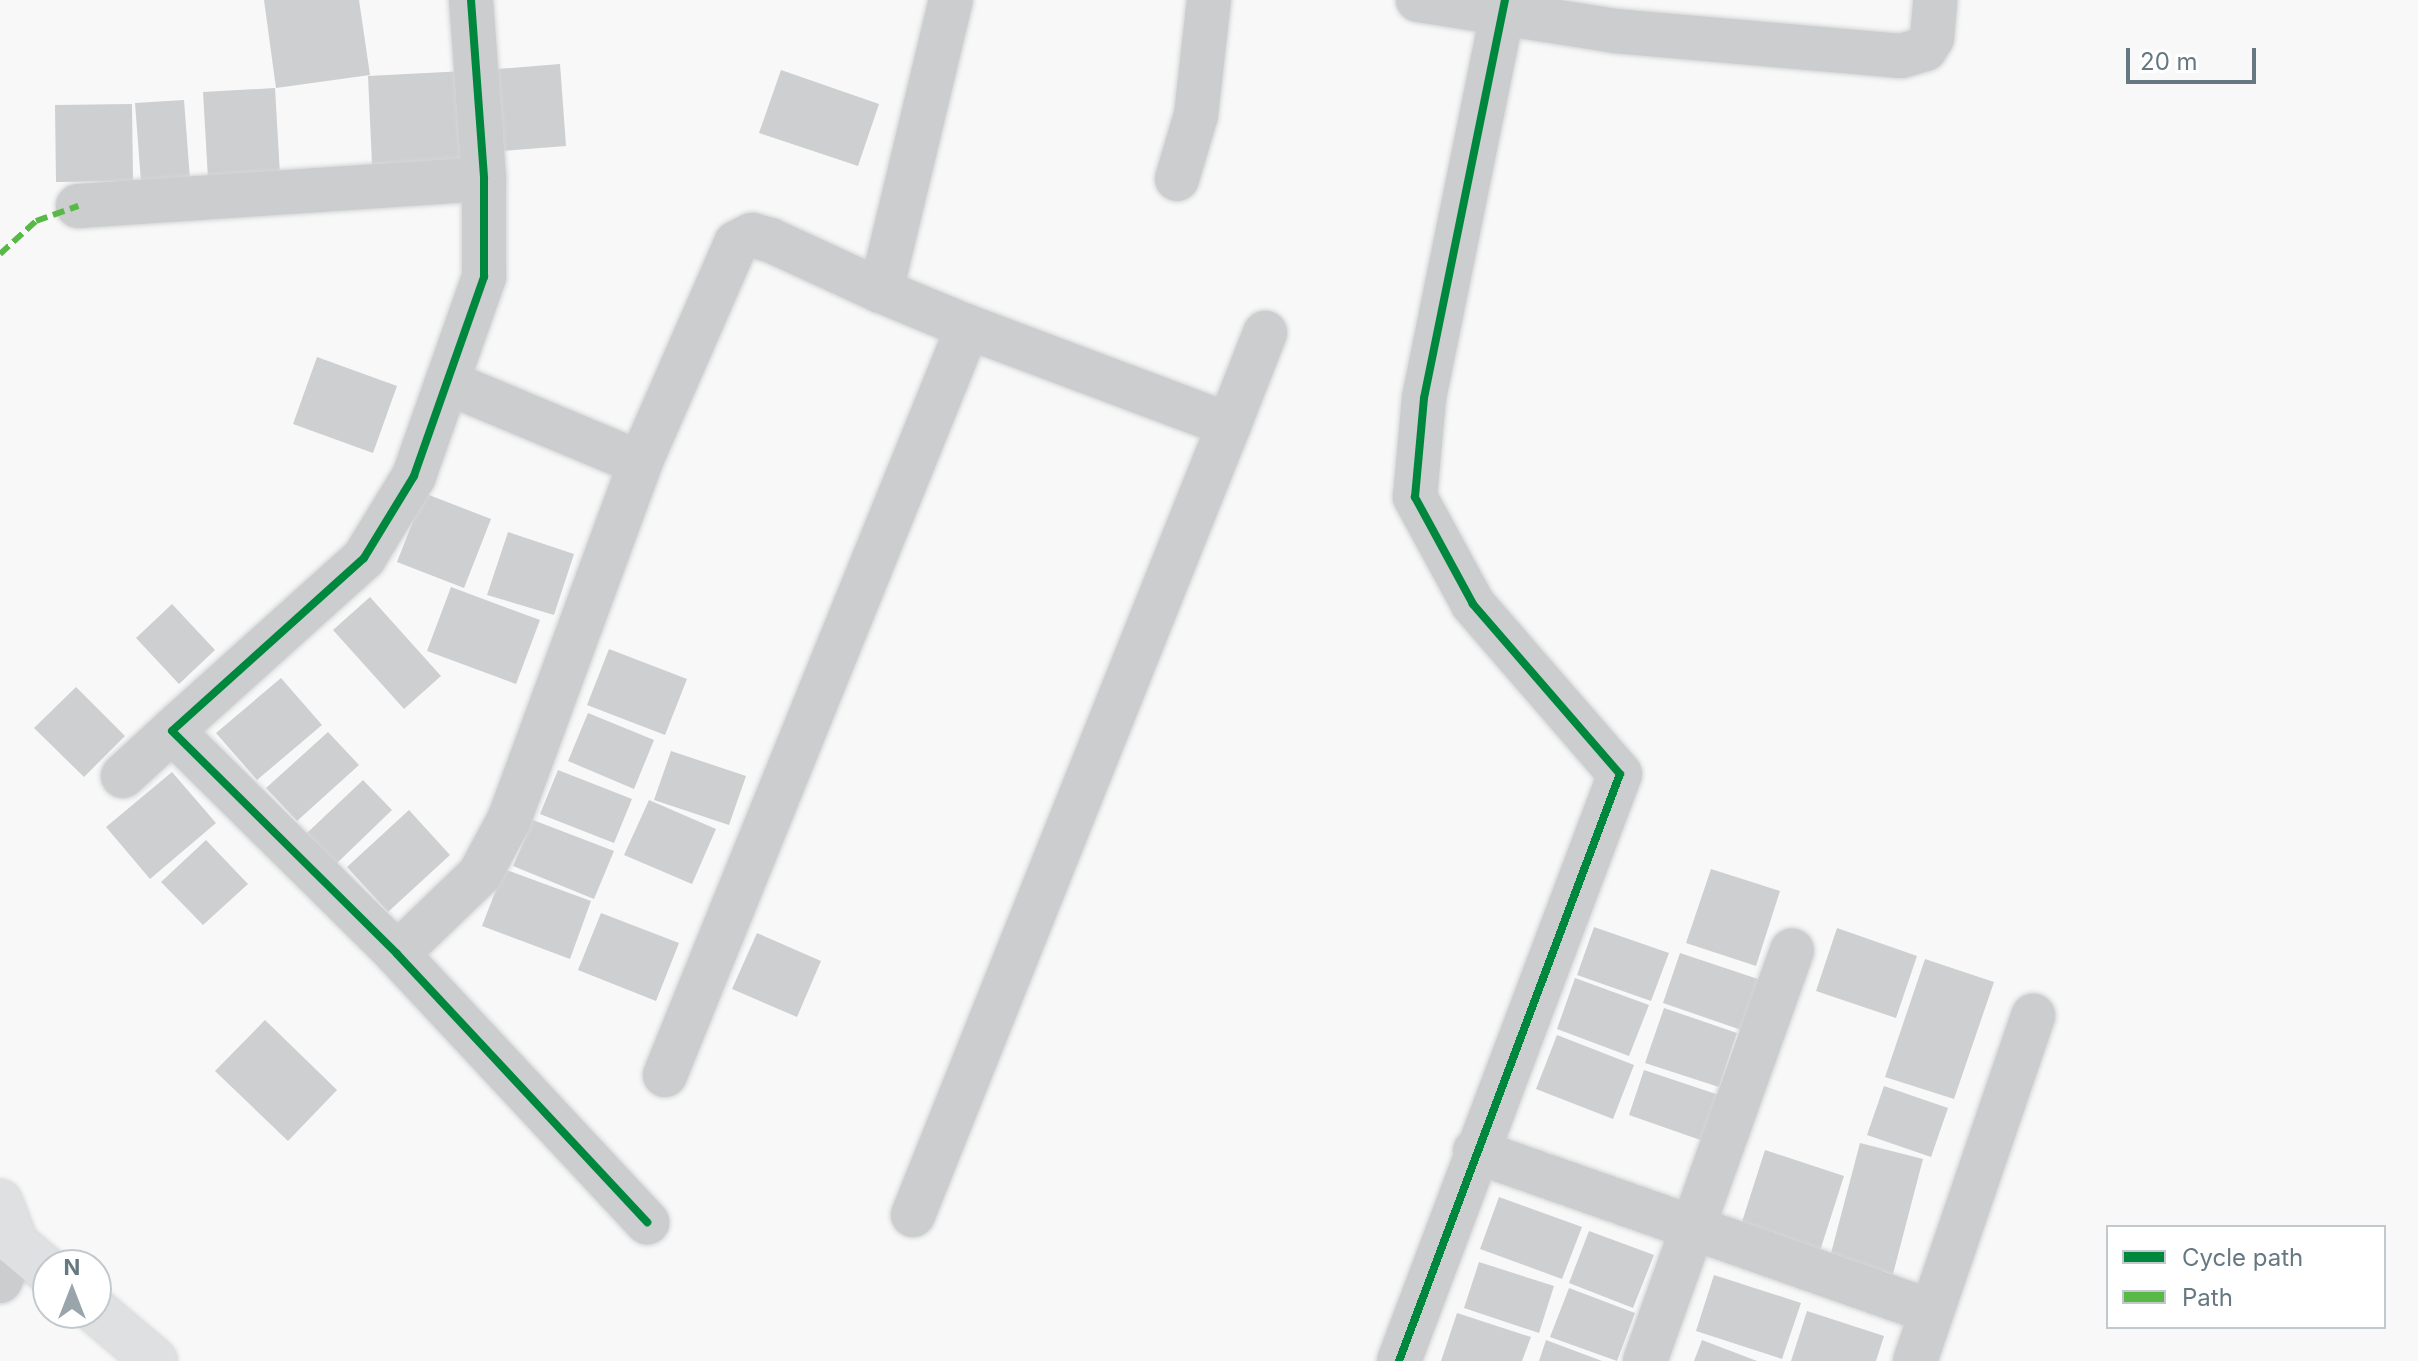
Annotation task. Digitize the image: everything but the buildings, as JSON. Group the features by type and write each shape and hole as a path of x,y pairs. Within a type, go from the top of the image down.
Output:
{"street":[{"path":"123,776 364,558 414,476 451,384 484,277 484,179 471,0"},
{"path":"881,291 951,0"},
{"path":"1177,179 1196,115 1209,0"},
{"path":"1418,0 1901,56 1925,49 1932,38 1935,0"},
{"path":"1399,1361 1475,1151 1620,774 1473,604 1415,497 1424,398 1504,8"},
{"path":"78,206 484,179"},
{"path":"397,954 480,874 509,820 640,463 736,243 752,235 770,240 968,327 1229,425"},
{"path":"665,1075 968,327"},
{"path":"913,1215 1265,333"},
{"path":"451,384 640,463"},
{"path":"172,731 397,954 647,1222"},
{"path":"1645,1361 1792,951"},
{"path":"1915,1361 2033,1016"},
{"path":"1475,1151 1931,1312"},
{"path":"0,1202 21,1265"},
{"path":"112,1325 155,1361"}],"marked path":[{"path":"0,254 36,221 78,206"}],"cycle path":[{"path":"471,0 484,179 484,277 414,476 364,558 172,731 397,954 647,1222"},
{"path":"1399,1361 1620,774 1473,604 1415,497 1424,398 1505,0"}]}
